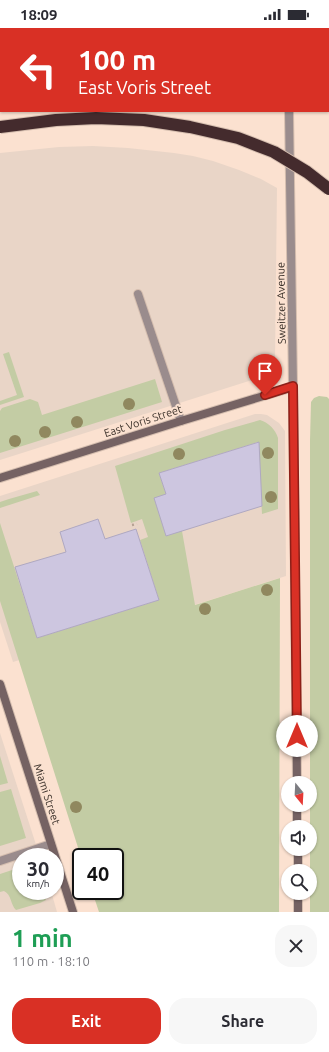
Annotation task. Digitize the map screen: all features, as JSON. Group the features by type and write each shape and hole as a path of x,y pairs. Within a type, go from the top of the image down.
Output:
{"highway":[{"path":"0,127 56,120 96,118 144,120 190,127 238,138 274,152 307,172 329,189"}],"street":[{"name":"Sweitzer Avenue","path":"289,112 297,776"},
{"path":"138,294 181,420"},
{"name":"East Voris Street","path":"0,478 293,386"},
{"name":"Miami Street","path":"0,684 73,912"},
{"path":"0,860 52,844"},
{"path":"298,900 298,912"}],"path":[{"path":"132,525 137,524"}],"shaded area":[{"path":"93,146 128,148 193,156 239,170 261,179 277,188 275,362 272,371 265,376 0,460 0,153 59,147"},
{"path":"255,414 267,415 279,423 285,431 286,576 13,662 0,622 0,496"},
{"path":"0,733 37,848 12,848 12,900 54,900 57,912 0,912"}],"green space":[{"path":"9,352 24,397 0,405 0,401 17,395 3,354"},
{"path":"155,379 162,402 0,453 0,411 2,408 30,399 38,402 42,415"},
{"path":"319,396 327,397 329,399 329,912 310,912 310,900 317,900 317,864 310,864 310,856 317,856 317,820 310,820 310,812 317,812 317,776 310,776 310,440 311,402 314,398"},
{"path":"260,420 271,427 275,432 278,438 278,509 262,514 258,442 159,473 166,494 182,531 195,605 280,578 279,912 99,912 95,900 124,900 124,848 78,848 0,601 0,523 37,638 159,600 140,540 148,537 142,519 131,523 115,466"},
{"path":"37,491 40,495 0,508 0,502"},
{"path":"0,756 8,783 0,785"},
{"path":"11,789 26,838 0,846 0,792"},
{"path":"12,870 12,900 46,900 16,910 7,893 4,891 0,892 0,874"}],"building":[{"path":"259,442 262,506 166,536 154,498 166,494 159,473"},
{"path":"98,519 105,539 136,529 159,600 37,638 15,567 66,552 60,532"}],"route":[{"path":"265,395 293,386 297,736"}]}
